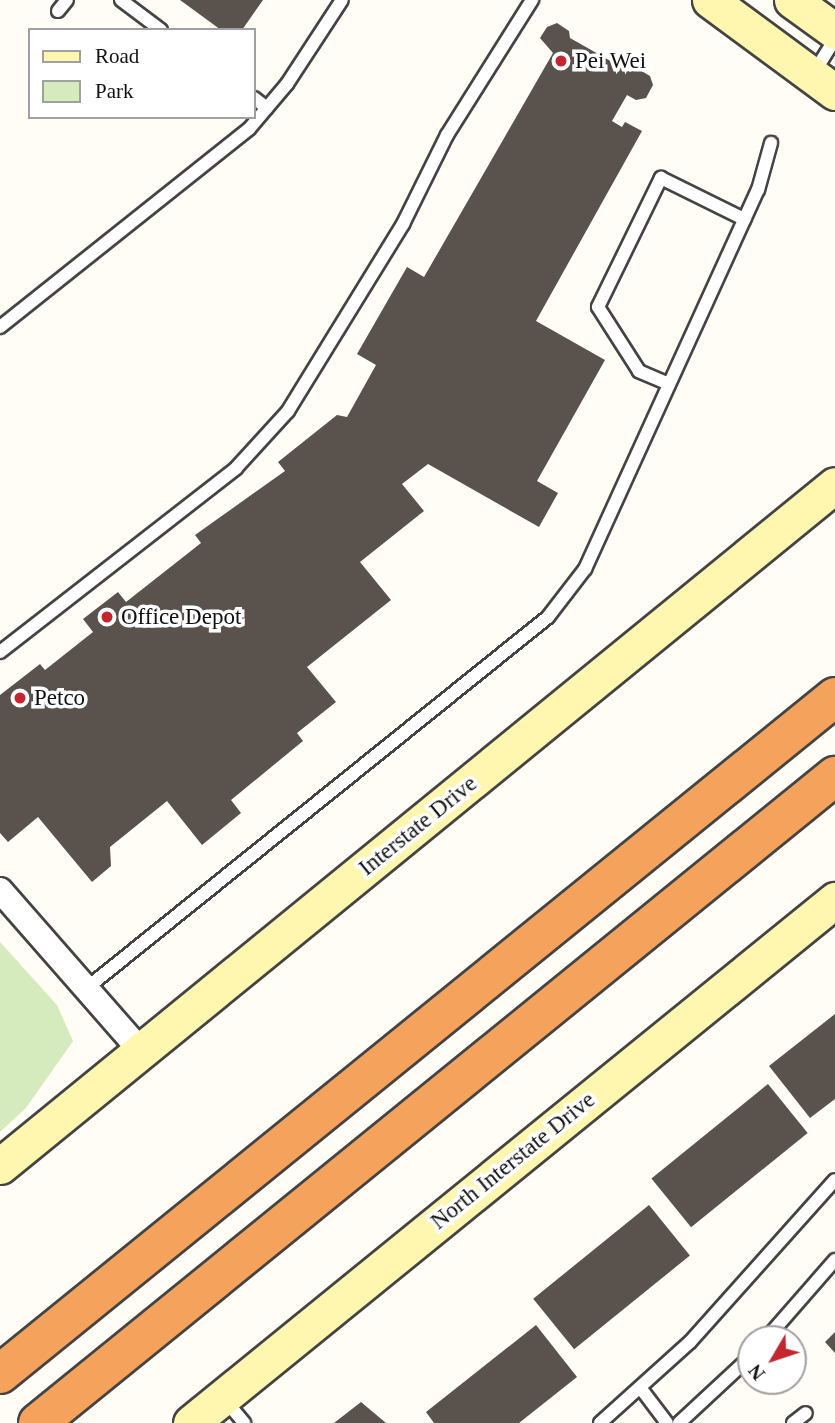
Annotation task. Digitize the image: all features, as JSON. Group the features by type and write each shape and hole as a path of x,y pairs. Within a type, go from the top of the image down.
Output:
{"highway":[{"path":"0,1374 835,696"},
{"path":"38,1423 835,776"}],"street":[{"path":"710,0 824,84"},
{"path":"792,0 835,31"},
{"name":"Interstate Drive","path":"0,1166 835,485"},
{"path":"0,890 11,916 88,987 141,1051"},
{"name":"North Interstate Drive","path":"191,1423 233,1410 835,900"}],"lane":[{"path":"58,11 67,0"},
{"path":"121,0 158,28"},
{"path":"0,327 249,129 267,108 342,0"},
{"path":"0,652 236,468 288,411 403,224 447,135 531,0"},
{"path":"824,84 835,39"},
{"path":"256,100 267,108"},
{"path":"88,987 548,617 585,569 744,219 771,143"},
{"path":"669,384 639,371 598,307 661,178 744,219"},
{"path":"600,1423 642,1390 835,1180"},
{"path":"823,1194 835,1203"},
{"path":"778,1325 835,1260"},
{"path":"679,1423 737,1369"},
{"path":"642,1390 667,1423"},
{"path":"793,1423 806,1413"}],"green space":[{"path":"0,942 57,1005 73,1041 26,1108 0,1132"}],"building":[{"path":"180,0 263,0 243,28 218,28"},
{"path":"557,23 569,31 570,38 630,72 638,69 650,76 653,85 646,98 636,100 627,95 612,121 622,127 625,122 642,131 536,321 605,360 537,481 558,493 539,527 428,464 402,484 424,511 360,562 391,600 307,667 336,702 297,733 303,741 231,800 241,813 202,845 167,801 110,847 111,866 92,882 38,817 8,842 0,833 0,695 40,664 45,670 93,632 83,619 118,592 126,602 201,543 195,535 285,471 278,462 337,415 347,417 376,365 357,354 407,267 424,277 553,53 540,38 547,27"},
{"path":"835,1014 835,1099 810,1118 769,1066"},
{"path":"768,1084 808,1133 691,1227 651,1178"},
{"path":"649,1205 690,1256 574,1349 533,1299"},
{"path":"536,1325 577,1377 519,1423 434,1423 426,1412"},
{"path":"835,1332 835,1353 825,1342"},
{"path":"361,1402 386,1423 334,1423"}],"place":[{"name":"Pei Wei","path":"561,61"},
{"name":"Office Depot","path":"107,617"},
{"name":"Petco","path":"20,698"}]}
